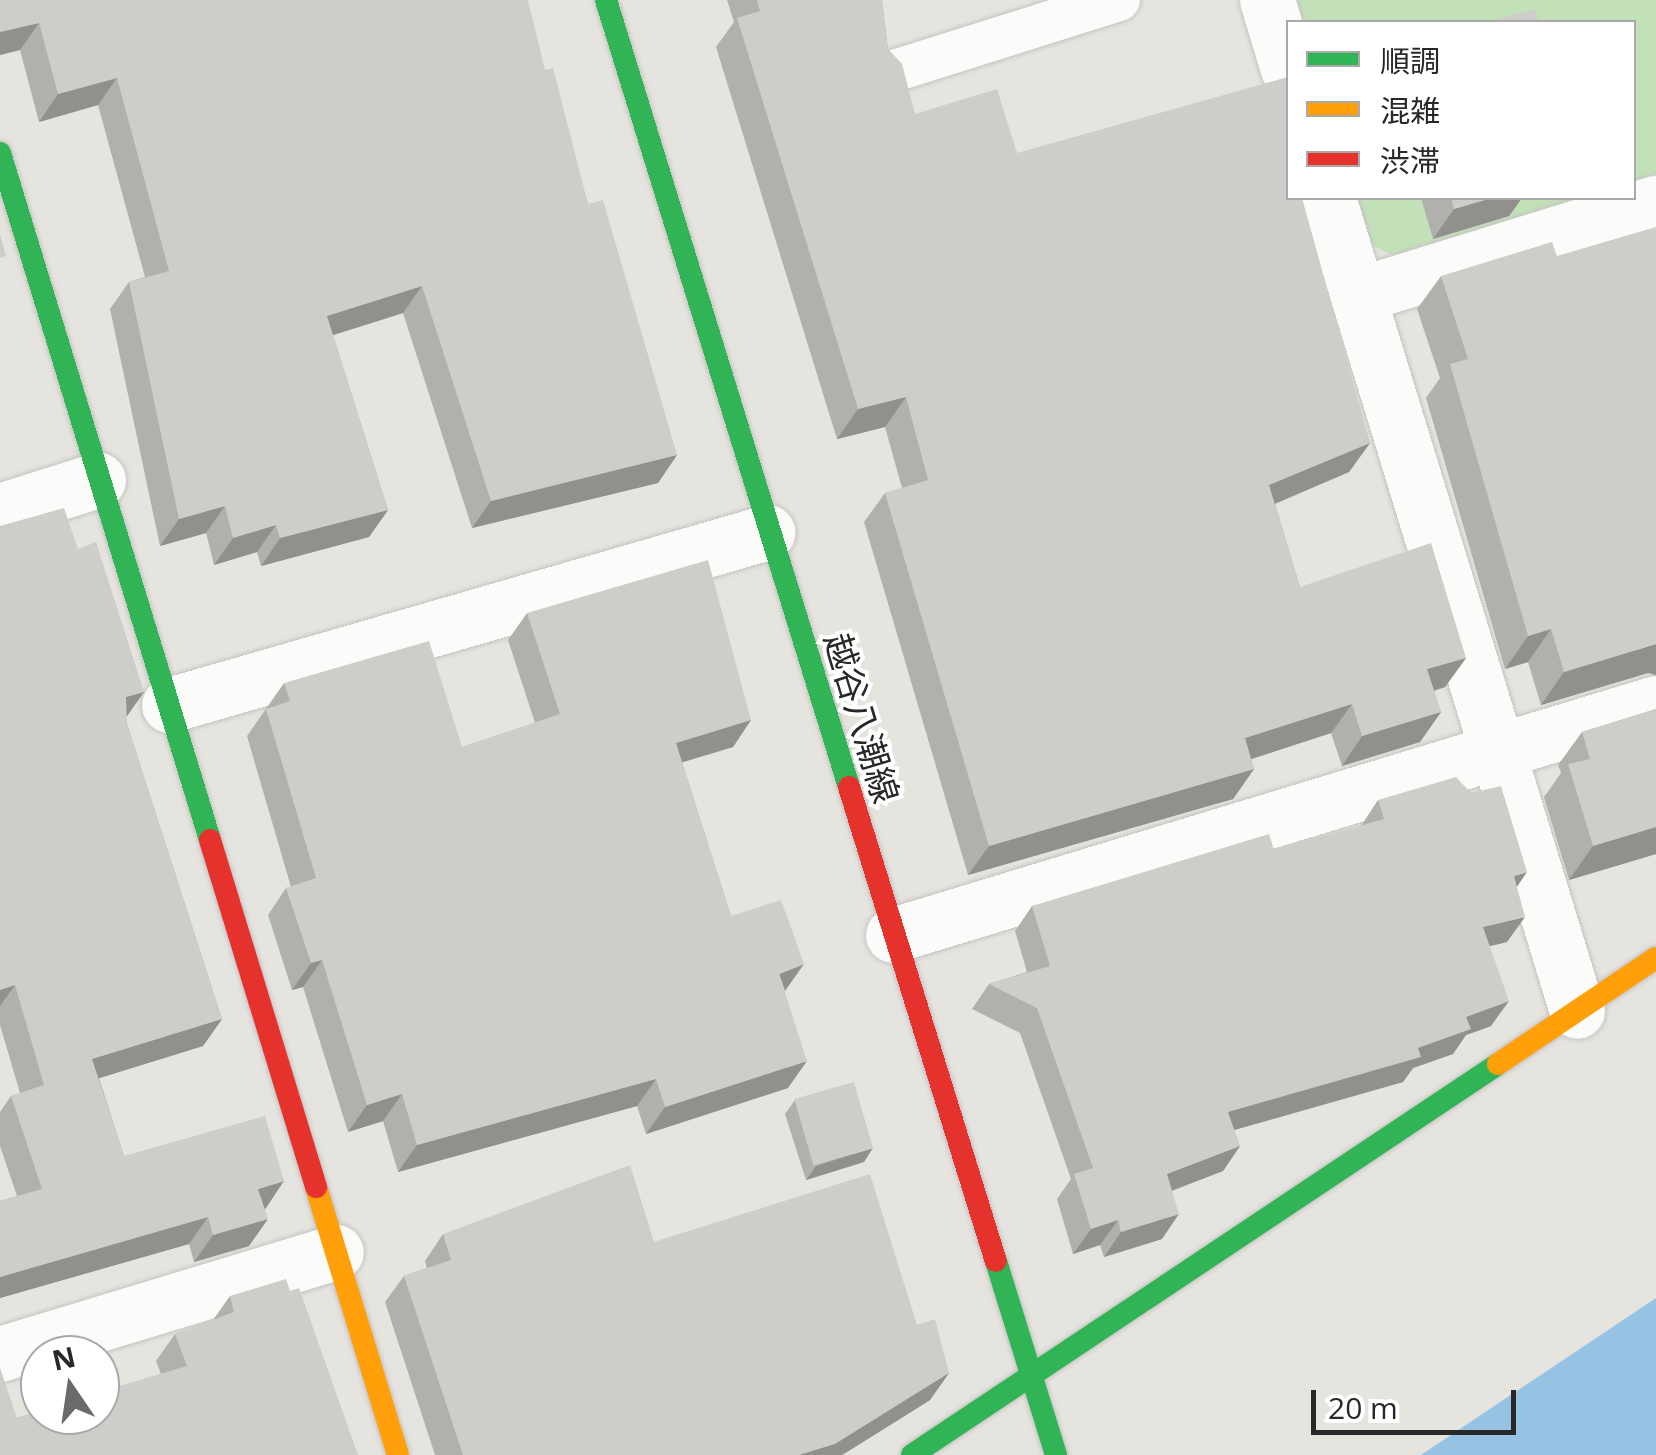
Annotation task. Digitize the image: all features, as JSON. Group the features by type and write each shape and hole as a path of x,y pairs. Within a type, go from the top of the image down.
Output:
{"street":[{"name":"越谷八潮線","path":"606,0 1056,1454"},
{"path":"1267,0 1286,62"},
{"path":"0,153 398,1455"},
{"path":"1329,200 1578,1011"},
{"path":"1358,295 1656,203"},
{"path":"0,511 98,480"},
{"path":"170,705 768,532"},
{"path":"893,935 1497,748 1656,703"},
{"path":"912,1455 1033,1381 1656,958"},
{"path":"0,1354 336,1252"}],"lane":[{"path":"891,72 1119,0"}],"green space":[{"path":"1290,0 1656,0 1656,179 1636,185 1636,20 1296,20"},
{"path":"1351,200 1590,200 1400,259 1364,241"}],"water":[{"path":"1656,1298 1656,1455 1421,1455"}],"building":[{"path":"0,0 528,0 545,70 553,68 588,204 603,200 677,455 491,501 422,286 327,316 388,510 280,538 276,525 233,538 225,506 179,519 129,282 169,271 117,78 58,94 39,23 0,32"},
{"path":"757,0 882,0 888,49 902,64 915,114 997,89 1017,153 1286,78 1286,200 1303,200 1370,443 1269,485 1300,587 1431,543 1466,658 1427,669 1441,712 1362,736 1352,704 1245,738 1254,769 989,846 885,493 928,480 906,397 858,409 737,18 760,11"},
{"path":"1535,9 1538,20 1494,20"},
{"path":"1452,200 1485,200 1454,209"},
{"path":"1656,227 1656,644 1564,672 1551,629 1528,636 1450,364 1468,359 1441,276 1552,242 1557,256"},
{"path":"0,234 6,256 0,258"},
{"path":"64,508 78,549 96,542 144,692 126,697 127,724 222,1019 92,1059 124,1156 265,1116 284,1181 258,1189 268,1219 213,1235 208,1217 0,1277 0,1201 42,1189 11,1096 44,1085 15,985 0,990 0,526"},
{"path":"708,560 751,720 676,743 731,916 781,900 804,964 779,974 807,1061 665,1107 656,1079 417,1145 402,1094 367,1105 322,960 311,963 286,888 316,878 266,709 290,701 284,683 429,641 462,747 560,714 527,613"},
{"path":"1656,709 1656,827 1593,846 1568,764 1590,759 1582,732"},
{"path":"1456,777 1471,793 1501,786 1527,872 1514,876 1525,917 1483,927 1509,1001 1466,1017 1471,1029 1418,1048 1421,1057 1228,1112 1240,1146 1167,1174 1179,1214 1121,1232 1118,1220 1091,1229 1074,1174 1093,1168 1037,1008 989,984 1050,966 1032,906 1269,834 1274,850 1384,819 1378,800"},
{"path":"854,1082 873,1148 813,1165 794,1099"},
{"path":"630,1165 654,1242 870,1174 917,1325 935,1319 949,1373 835,1444 799,1455 463,1455 404,1276 451,1260 443,1234"},
{"path":"286,1279 290,1291 299,1288 358,1455 0,1455 0,1368 17,1418 20,1417 20,1435 120,1435 120,1386 187,1366 175,1334 234,1312 230,1296"}],"traffic: fast":[{"path":"606,0 849,787"},
{"path":"0,153 210,840"},
{"path":"912,1455 1498,1064"},
{"path":"996,1261 1056,1455"}],"traffic: slow":[{"path":"1498,1064 1656,958"},
{"path":"316,1187 398,1455"}],"traffic: jam":[{"path":"849,787 996,1261"},
{"path":"210,840 316,1187"}]}
